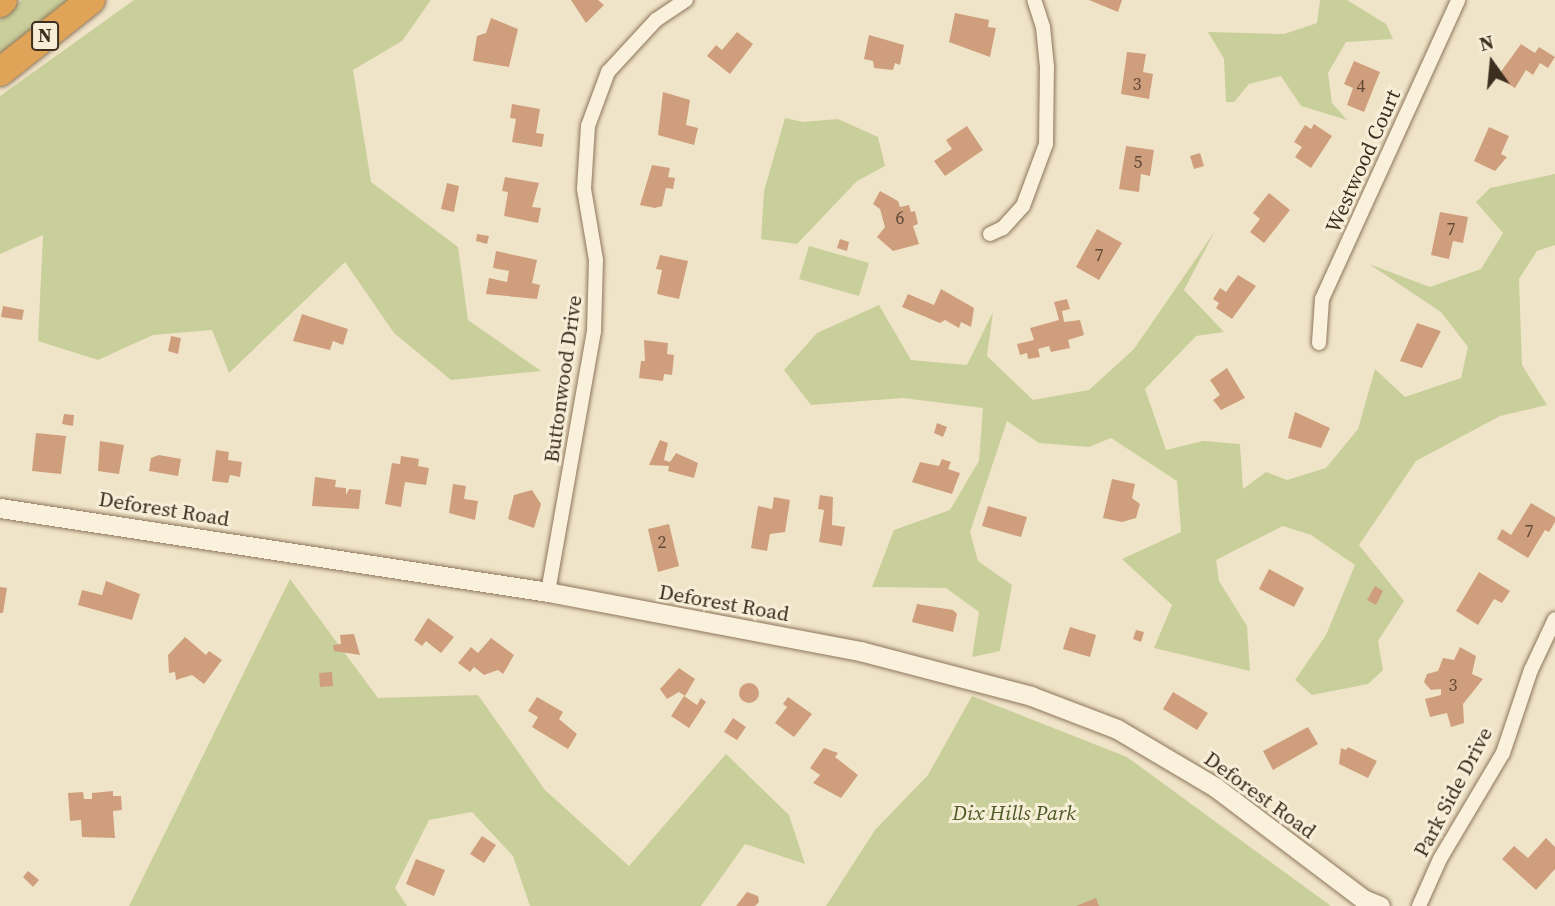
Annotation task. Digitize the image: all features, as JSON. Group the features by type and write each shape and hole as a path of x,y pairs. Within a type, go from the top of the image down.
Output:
{"highway":[{"name":"N","path":"0,72 91,0"}],"street":[{"name":"Buttonwood Drive","path":"548,592 594,331 596,249 584,189 588,126 608,72 656,20 686,0"},
{"path":"990,234 1003,228 1023,206 1046,144 1048,67 1043,27 1034,0"},
{"name":"Westwood Court","path":"1320,343 1322,299 1458,0"},
{"name":"Deforest Road","path":"0,508 548,592 860,651 1031,695 1117,729 1215,787 1363,899 1380,906"},
{"name":"Park Side Drive","path":"1419,906 1440,859 1503,753 1531,670 1555,619"}],"green space":[{"path":"22,0 81,0 0,63 0,19"},
{"path":"134,0 431,0 402,41 353,70 371,182 458,247 468,320 541,371 451,380 394,333 345,262 229,373 212,330 153,335 98,360 38,341 43,235 0,254 0,96"},
{"path":"1320,0 1347,0 1386,24 1393,39 1346,42 1328,73 1332,103 1347,120 1301,106 1281,76 1249,84 1234,102 1226,102 1224,59 1208,32 1284,34 1317,23"},
{"path":"785,118 803,122 838,119 878,137 885,166 857,181 797,244 761,239 764,191"},
{"path":"1555,174 1555,245 1537,251 1519,279 1522,365 1547,405 1500,416 1416,461 1359,545 1404,601 1378,641 1383,670 1368,684 1312,695 1295,680 1326,635 1355,565 1311,535 1283,526 1216,560 1219,581 1247,626 1250,671 1154,648 1172,605 1122,559 1181,532 1177,481 1111,438 1089,447 1039,443 1007,421 970,532 978,561 1012,585 1000,651 972,657 979,612 946,588 872,587 894,530 950,510 979,461 983,408 903,398 811,405 784,370 817,333 879,305 911,360 967,365 993,312 987,356 1033,400 1089,390 1134,349 1215,231 1184,290 1224,332 1196,336 1145,389 1166,450 1203,441 1240,444 1243,489 1266,472 1287,480 1326,468 1358,429 1375,369 1405,397 1461,378 1468,347 1441,312 1369,264 1430,287 1481,269 1503,233 1476,202 1490,188"},
{"path":"809,246 869,263 859,296 799,279"},
{"path":"290,579 378,698 478,695 545,790 629,866 726,754 789,815 805,864 745,844 701,906 530,906 513,856 472,812 429,820 395,888 407,906 129,906"},
{"name":"Dix Hills Park","path":"972,696 1127,757 1331,906 826,906 875,830 928,775"}],"building":[{"path":"571,0 598,0 604,5 586,23"},
{"path":"1089,0 1122,0 1118,12"},
{"path":"955,13 989,20 988,27 996,28 990,57 949,42"},
{"path":"491,18 518,29 509,67 473,61 477,36 486,33"},
{"path":"737,32 753,44 730,74 707,56 716,45 722,50"},
{"path":"869,35 904,45 900,65 895,63 893,70 874,68 873,61 864,59"},
{"path":"1521,44 1535,53 1539,47 1555,57 1548,68 1540,63 1533,75 1526,70 1515,88 1497,77"},
{"path":"1127,52 1146,54 1143,72 1153,74 1149,99 1121,94"},
{"path":"1354,61 1380,72 1364,112 1347,105 1353,88 1344,84"},
{"path":"663,92 690,100 686,125 698,128 694,145 658,135"},
{"path":"512,104 540,109 536,133 544,134 542,147 512,142 516,119 510,118"},
{"path":"1314,124 1332,136 1311,168 1295,157 1302,147 1294,142 1305,125 1311,129"},
{"path":"967,126 983,150 945,176 934,161 952,149 946,140"},
{"path":"1489,127 1509,136 1501,154 1507,157 1495,171 1474,161"},
{"path":"1126,146 1154,150 1150,176 1141,174 1139,192 1119,189"},
{"path":"1200,153 1204,166 1194,169 1190,156"},
{"path":"652,165 670,168 668,177 675,178 673,189 666,188 662,206 655,208 640,205"},
{"path":"505,177 539,183 532,207 541,208 538,223 504,216 508,192 502,191"},
{"path":"447,183 459,186 454,212 441,209"},
{"path":"880,191 898,201 900,207 909,205 911,212 915,211 918,224 913,226 919,244 893,251 877,237 885,227 880,209 873,204"},
{"path":"1269,193 1290,210 1264,243 1250,232 1260,219 1253,213"},
{"path":"1440,212 1468,217 1463,243 1453,241 1449,259 1431,255"},
{"path":"1097,229 1122,243 1099,280 1076,267"},
{"path":"477,234 489,236 487,244 476,241"},
{"path":"840,239 849,242 847,251 837,248"},
{"path":"496,251 537,260 532,283 540,285 537,299 486,294 489,278 507,282 509,271 493,268"},
{"path":"660,255 688,261 679,299 657,294 662,270 656,269"},
{"path":"1238,275 1256,286 1232,319 1216,308 1219,303 1213,299 1220,288 1226,292"},
{"path":"941,289 974,308 971,327 961,322 959,328 945,320 940,323 902,307 908,294 934,305"},
{"path":"1067,299 1070,309 1062,311 1064,322 1080,320 1084,335 1068,340 1070,348 1051,352 1049,346 1038,349 1040,357 1028,359 1027,353 1020,355 1017,344 1034,340 1030,328 1059,320 1054,302"},
{"path":"3,306 24,310 22,320 1,317"},
{"path":"302,314 348,329 343,345 333,341 330,350 293,341"},
{"path":"1417,323 1441,331 1422,368 1400,361"},
{"path":"171,336 181,338 178,354 168,351"},
{"path":"644,340 668,343 667,354 674,355 672,375 664,374 663,381 639,378 641,361 645,361"},
{"path":"1227,368 1245,398 1221,410 1213,400 1220,395 1210,380"},
{"path":"1295,412 1330,428 1321,448 1288,438"},
{"path":"64,414 74,415 73,426 62,424"},
{"path":"937,423 947,427 943,437 934,433"},
{"path":"36,433 66,436 61,474 32,471"},
{"path":"660,440 668,443 664,460 670,462 676,453 698,463 694,478 668,471 669,466 649,465"},
{"path":"100,441 124,445 119,474 98,471"},
{"path":"216,450 229,452 228,460 242,462 240,477 230,475 228,483 212,481"},
{"path":"159,455 181,459 178,476 149,471 151,458"},
{"path":"401,456 419,459 418,466 429,468 426,485 405,482 401,507 385,504 392,463 400,464"},
{"path":"942,459 951,462 948,469 960,473 952,494 912,482 920,462 939,466"},
{"path":"315,477 336,480 335,487 346,488 346,495 349,489 361,490 359,509 312,506"},
{"path":"1112,479 1135,484 1132,498 1140,504 1136,518 1122,522 1103,518"},
{"path":"453,484 466,486 464,499 478,501 475,520 449,513"},
{"path":"532,490 541,504 534,528 508,519 514,495"},
{"path":"820,495 833,497 832,525 845,527 842,546 819,542 824,510 818,509"},
{"path":"774,497 790,500 785,532 770,534 767,551 751,548 758,506 772,509"},
{"path":"1531,503 1555,517 1555,522 1549,532 1545,530 1528,558 1497,539 1502,529 1511,535"},
{"path":"988,506 1027,517 1021,537 982,526"},
{"path":"669,524 679,566 658,572 648,529"},
{"path":"1269,569 1304,588 1294,607 1259,589"},
{"path":"1479,572 1510,591 1502,603 1494,599 1478,625 1456,611"},
{"path":"106,581 140,594 132,620 78,605 82,590 102,595"},
{"path":"1375,586 1383,591 1376,605 1367,600"},
{"path":"0,587 7,588 3,613 0,613"},
{"path":"917,604 953,610 957,614 953,632 912,622"},
{"path":"428,618 454,637 441,653 426,641 422,646 414,640"},
{"path":"1070,627 1096,635 1090,657 1063,649"},
{"path":"1136,630 1144,632 1141,642 1133,639"},
{"path":"354,634 360,655 334,651 333,645 341,644 340,635"},
{"path":"185,637 206,655 209,651 222,660 204,684 192,675 176,680 175,672 169,673 168,655"},
{"path":"491,638 514,655 503,674 498,670 484,675 474,667 470,672 458,663 471,647 478,653"},
{"path":"1460,647 1476,656 1472,674 1483,679 1463,704 1464,723 1451,727 1447,713 1430,717 1425,699 1441,695 1441,689 1431,690 1424,682 1427,674 1438,671 1443,658 1454,660"},
{"path":"679,668 695,679 685,696 679,692 667,699 660,689"},
{"path":"332,672 333,686 320,687 319,673"},
{"path":"749,683 756,686 759,693 756,700 749,703 742,700 739,693 742,686"},
{"path":"1173,692 1208,713 1197,730 1163,709"},
{"path":"684,696 697,705 701,698 706,702 689,728 671,716"},
{"path":"537,697 563,712 559,719 577,734 568,749 532,727 538,717 528,711"},
{"path":"788,697 812,714 794,737 775,723 787,707 783,704"},
{"path":"733,718 746,727 737,740 724,732"},
{"path":"1308,727 1318,744 1273,770 1263,751"},
{"path":"1348,747 1377,761 1368,778 1339,764 1341,748 1346,750"},
{"path":"824,748 838,753 835,757 858,775 841,798 813,783 820,775 810,768"},
{"path":"113,791 113,796 121,796 122,810 113,811 115,838 82,837 81,820 70,821 68,793 83,792 84,799 92,799 92,793"},
{"path":"482,836 496,845 484,863 470,854"},
{"path":"1546,838 1555,847 1555,869 1536,890 1502,859 1514,846 1528,858"},
{"path":"416,859 445,870 434,896 406,884"},
{"path":"28,871 39,880 33,887 23,877"},
{"path":"747,892 758,896 759,902 755,906 736,906"},
{"path":"1096,898 1099,906 1076,906"}]}
